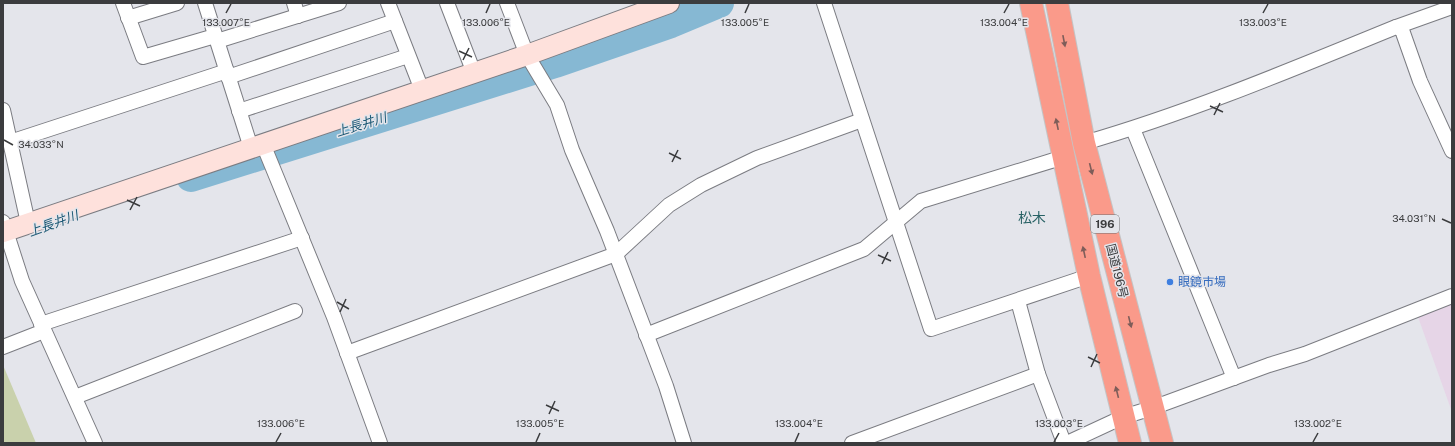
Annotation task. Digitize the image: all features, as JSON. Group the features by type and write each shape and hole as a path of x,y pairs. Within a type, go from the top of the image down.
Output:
{"highway":[{"name":"196","path":"1031,3 1089,276 1130,443"},
{"name":"国道196号","path":"1057,3 1084,143 1162,443"}],"street":[{"path":"123,3 143,58 216,38 296,9 339,3"},
{"path":"128,18 177,3"},
{"path":"388,3 422,90"},
{"path":"447,3 474,73"},
{"path":"507,3 527,55 557,104 572,150 616,254 666,386 684,443"},
{"path":"96,443 42,328 22,281 4,228 28,223 474,73 669,3"},
{"path":"824,3 931,329 1089,276"},
{"path":"210,4 216,38 239,111 302,238 347,353 379,443"},
{"path":"1084,143 1133,129 1266,80 1396,27 1452,7"},
{"path":"10,142 395,21"},
{"path":"1396,27 1402,30 1420,81 1452,151"},
{"path":"239,111 408,56"},
{"path":"3,110 28,223"},
{"path":"347,353 616,254 669,205 701,185 757,158 862,120"},
{"path":"1133,129 1234,378"},
{"path":"646,334 864,249 921,201 1064,157"},
{"path":"3,347 42,328 302,238"},
{"path":"1018,301 1038,374 1065,443 1123,417 1305,354 1452,296"},
{"path":"75,397 295,311"},
{"path":"852,443 1038,374"}],"shaded area":[{"path":"1452,304 1452,412 1418,317"}],"green space":[{"path":"3,365 36,443 3,443"}],"waterway":[{"name":"上長井川","path":"191,177 555,63 671,23 719,3"}],"place":[{"name":"眼鏡市場","path":"1170,282"}],"district":[{"name":"松木","path":"1032,218"}]}
